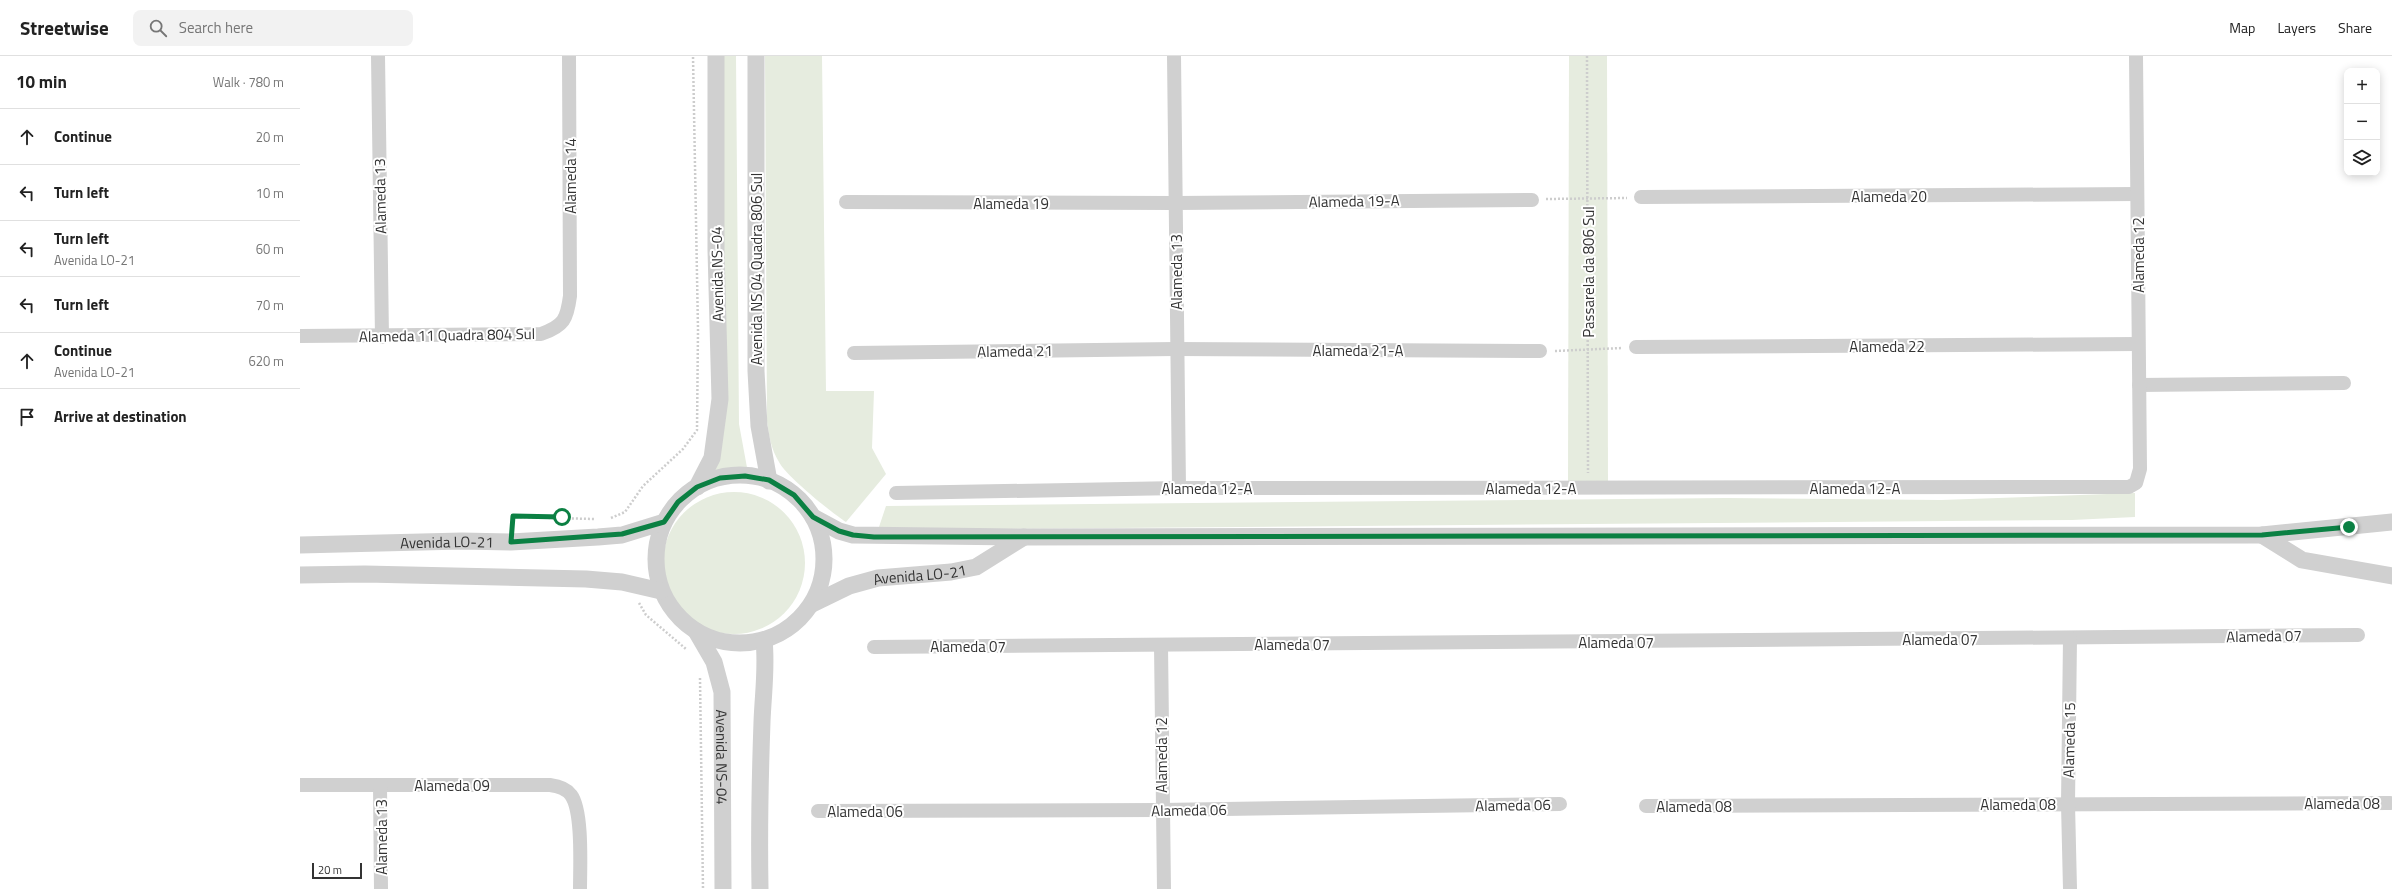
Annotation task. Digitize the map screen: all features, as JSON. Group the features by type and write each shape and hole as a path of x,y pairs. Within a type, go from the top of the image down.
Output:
{"street":[{"name":"Alameda 13","path":"378,56 382,337"},
{"name":"Alameda 14","path":"570,56 570,296"},
{"name":"Avenida NS-04","path":"697,487 712,458 720,399 716,250 716,56"},
{"name":"Avenida NS 04 Quadra 806 Sul","path":"756,56 756,371 759,426 769,480"},
{"name":"Alameda 13","path":"1174,56 1176,203 1175,349 1179,488"},
{"name":"Alameda 12","path":"2136,56 2139,454"},
{"name":"Alameda 20","path":"1641,197 2137,194"},
{"name":"Alameda 19-A","path":"1176,203 1532,200"},
{"name":"Alameda 19","path":"846,202 1176,203"},
{"name":"Alameda 11 Quadra 804 Sul","path":"300,336 382,337 541,334 557,329 564,320 570,296"},
{"name":"Alameda 22","path":"1636,347 2138,344"},
{"name":"Alameda 21-A","path":"1175,349 1540,351"},
{"name":"Alameda 21","path":"854,353 1175,349"},
{"path":"2139,385 2344,383"},
{"name":"Alameda 12-A","path":"896,493 1179,488 2120,489 2136,483 2139,477 2139,454"},
{"path":"745,476 769,480 794,495 813,517 823,546 823,576 812,604 791,626 764,640 729,643 696,631 675,614 661,591 656,568 657,544 664,522 678,502 697,487 726,477 745,476"},
{"name":"Avenida LO-21","path":"813,517 839,531 853,535 1024,537 2262,535 2392,522"},
{"name":"Avenida LO-21","path":"300,545 462,541 511,542 622,534 664,522"},
{"path":"2262,535 2302,560 2392,576"},
{"name":"Avenida LO-21","path":"812,604 849,586 878,578 951,572 976,567 1024,537"},
{"name":"Avenida LO-21","path":"300,575 388,574 586,579 622,582 661,591"},
{"name":"Avenida NS-04","path":"696,631 714,662 722,692 723,889"},
{"name":"Alameda 07","path":"874,647 2358,635"},
{"name":"Alameda 15","path":"2070,638 2068,804 2070,889"},
{"path":"760,889 759,814 763,695 766,665 764,640"},
{"name":"Alameda 12","path":"1161,645 1161,810 1164,889"},
{"name":"Alameda 09","path":"300,785 550,785 563,788 572,795 579,824 580,889"},
{"name":"Alameda 13","path":"380,785 381,889"},
{"name":"Alameda 08","path":"1646,806 2390,803"},
{"name":"Alameda 06","path":"818,811 1161,810 1560,804"}],"path":[{"path":"607,520 625,512 643,486 683,449 697,430 698,330 693,56"},
{"name":"Passarela da 806 Sul","path":"1587,56 1588,488"},
{"path":"1532,200 1641,197"},
{"path":"1540,351 1588,351 1636,347"},
{"path":"511,542 513,516 599,519"},
{"path":"634,600 640,604 646,614 689,651"},
{"path":"700,673 703,889"}],"shaded area":[{"path":"723,56 736,56 739,424 748,473 730,471 712,474 720,454 725,422"},
{"path":"765,56 822,56 826,391 874,391 872,448 886,474 846,522 810,494 783,468 774,452 767,421"},
{"path":"1569,56 1607,56 1608,484 1568,484"},
{"path":"727,492 741,492 768,500 789,518 800,536 804,549 804,577 797,597 779,618 768,626 755,631 741,634 727,634 700,626 679,608 671,597 666,584 663,570 663,556 671,529 689,508 700,500 713,495"},
{"path":"2135,493 2135,517 2072,520 878,530 886,506 1726,498 1941,500"}],"route":[{"path":"562,517 538,518 513,516 511,542 598,537 622,534 664,522 678,502 697,487 720,478 745,476 769,480 794,495 813,517 839,531 853,535 874,537 2262,535 2349,527"}]}
